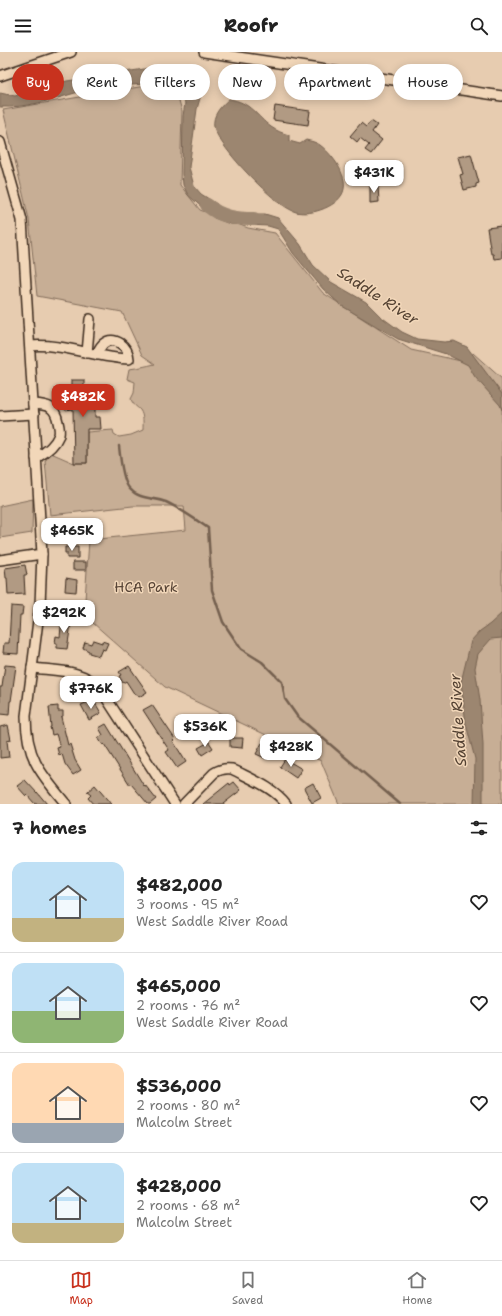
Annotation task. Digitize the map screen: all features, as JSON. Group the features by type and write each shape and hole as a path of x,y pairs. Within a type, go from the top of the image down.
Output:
{"street":[{"path":"0,76 71,52"},
{"path":"204,52 226,54 502,96"},
{"path":"0,142 22,220 42,554 40,605 26,716 28,742 37,767 44,778 66,804"},
{"path":"87,353 90,319"},
{"path":"30,346 55,346 97,355"},
{"path":"33,404 50,407 56,413 59,428 59,435 54,442 46,452 36,458"},
{"path":"0,416 34,414"},
{"path":"0,560 42,554"},
{"path":"32,668 77,673 92,680 101,690 175,804"},
{"path":"184,804 214,773 226,768 232,769 266,787 274,792 286,804"}],"green space":[{"name":"HCA Park","path":"140,87 140,100 179,100 182,111 180,185 200,210 248,228 275,233 323,293 411,350 470,363 473,353 502,379 502,804 339,804 321,761 165,687 84,615 89,540 186,530 184,506 133,506 50,515 45,461 51,453 74,463 87,463 87,432 113,430 114,434 119,437 131,435 143,430 141,412 131,399 134,393 135,382 127,379 129,369 155,364 142,355 122,312 37,296 29,219 3,110 72,98 72,100 132,100 132,88"},
{"path":"33,499 32,533 0,538 0,506"}],"shaded area":[{"path":"140,70 140,85 132,85 132,71"},
{"path":"72,80 72,94 64,96 64,82"},
{"path":"0,93 12,95 12,100 51,100 29,105 0,107"},
{"path":"184,100 200,100 189,167 194,186 201,194 217,204 223,215 230,218 237,218 244,215 265,214 278,218 300,244 313,265 331,282 366,302 380,316 402,332 417,339 444,342 454,341 467,347 502,394 502,410 500,405 475,377 468,365 446,354 398,339 342,306 323,289 293,253 278,229 268,226 230,224 214,218 188,195 183,185 182,174 183,116 185,103"},
{"path":"228,100 243,103 271,127 289,135 289,141 300,144 306,140 320,145 330,154 341,170 344,183 342,195 331,205 317,211 302,213 287,208 275,200 249,176 218,136 214,127 214,119 220,108"},
{"path":"502,613 502,638 491,639 478,654 475,668 480,700 483,745 483,804 474,804 475,759 466,724 461,682 471,641 480,631"}],"building":[{"path":"275,106 310,111 308,125 273,120"},
{"path":"371,121 377,125 372,132 382,140 371,154 365,150 369,145 360,138 357,142 350,136 361,123 366,127"},
{"path":"471,154 479,183 476,184 476,187 464,190 460,175 463,174 458,157"},
{"path":"370,186 378,186 379,202 370,203"},
{"path":"502,226 502,258 494,259 493,254 491,254 487,228"},
{"path":"71,380 84,380 84,393 100,393 100,405 95,405 95,417 100,417 101,429 87,429 87,463 74,463 73,409 65,410 64,400 71,400"},
{"path":"65,547 78,547 78,558 67,558"},
{"path":"73,562 86,562 86,570 73,570"},
{"path":"25,565 27,575 24,575 25,594 8,595 5,568"},
{"path":"66,578 77,580 76,592 65,591"},
{"path":"11,606 23,607 22,615 20,615 18,654 3,653 4,643 9,643"},
{"path":"62,617 72,618 67,649 57,648 57,643 55,643 56,636 60,637"},
{"path":"93,640 108,643 105,650 102,649 99,656 89,653 89,651 83,648 85,642 91,644"},
{"path":"5,665 16,666 9,715 0,714 0,687 2,687"},
{"path":"129,666 147,692 139,697 137,694 135,695 126,681 123,683 119,676 121,675 119,672"},
{"path":"94,701 101,713 89,720 81,705"},
{"path":"152,705 175,739 173,741 186,762 177,768 166,752 169,750 143,710"},
{"path":"58,706 58,711 63,711 63,716 61,717 68,745 70,744 75,760 81,770 73,775 65,764 62,754 59,755 57,748 60,747 56,734 52,735 50,727 49,707"},
{"path":"106,724 144,786 145,785 156,799 150,804 148,804 131,784 130,785 104,744 103,745 98,738 103,735 99,728"},
{"path":"8,725 11,740 7,741 9,757 0,758 0,727"},
{"path":"230,738 243,738 242,748 230,747"},
{"path":"209,742 213,748 202,755 198,748"},
{"path":"262,743 272,749 267,759 256,754"},
{"path":"285,759 302,769 296,778 280,767"},
{"path":"25,780 47,804 35,804 27,795 26,796 17,786"},
{"path":"234,782 241,790 223,804 203,804 229,783 230,785"},
{"path":"313,783 321,798 312,803 304,788"},
{"path":"95,785 111,804 93,804 88,798 91,795 87,792"}],"waterway":[{"name":"Saddle River","path":"207,205 223,215 254,219"},
{"path":"119,446 125,480 133,492 137,495 166,502 208,528 212,590 223,622 241,649 262,662 282,682 285,699 297,716 400,804"}]}
